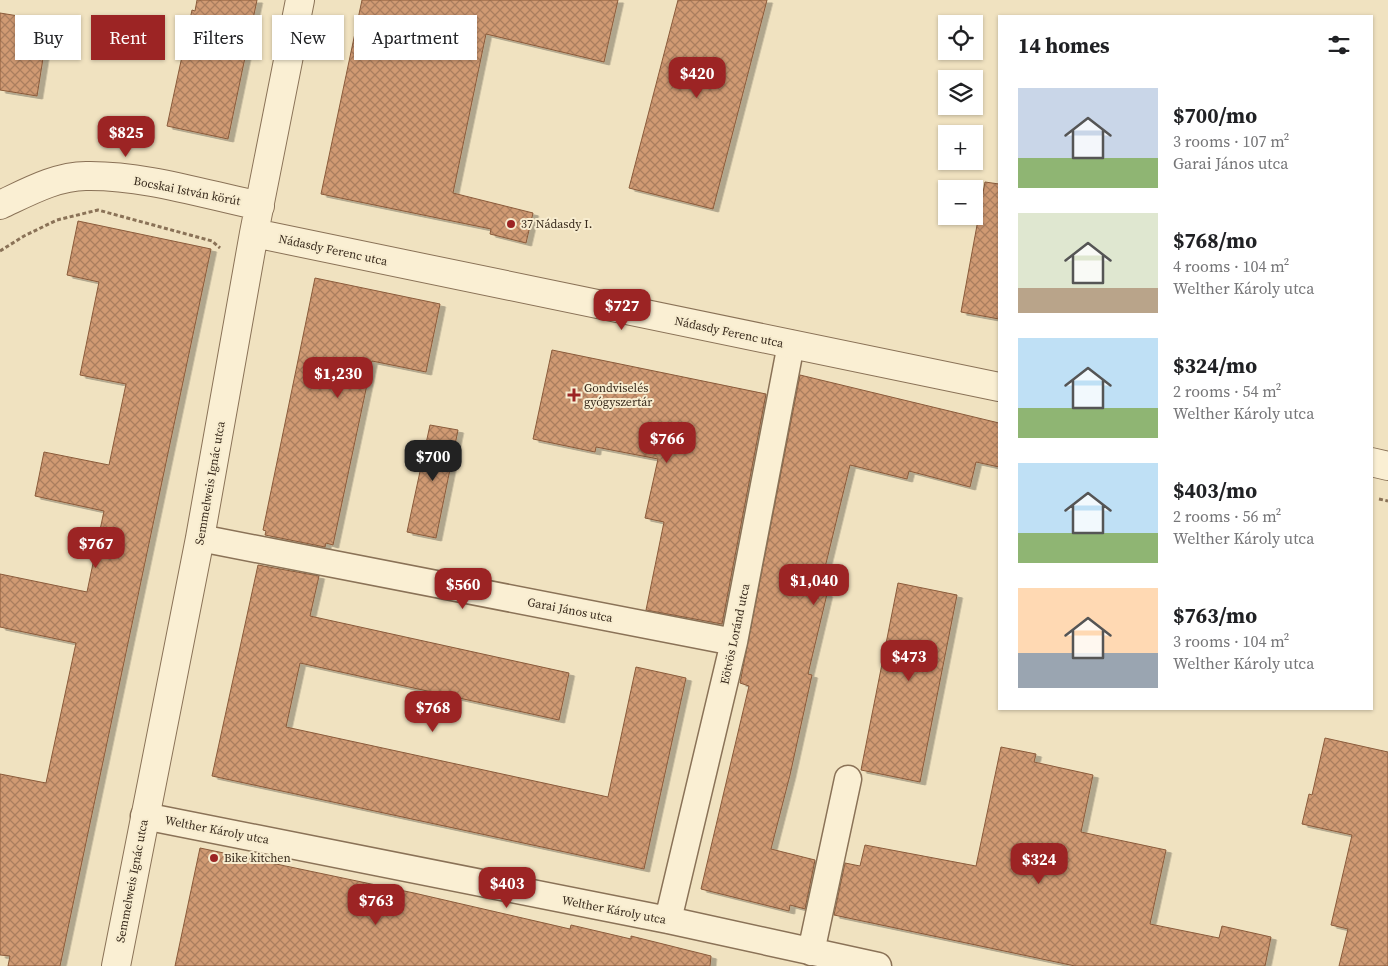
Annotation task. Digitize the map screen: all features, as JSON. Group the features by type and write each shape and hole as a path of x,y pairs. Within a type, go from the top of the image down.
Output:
{"street":[{"name":"Semmelweis Ignác utca","path":"116,966 200,538 254,233 300,0"},
{"name":"Bocskai István körút","path":"0,205 41,186 85,176 138,180 260,206"},
{"name":"Nádasdy Ferenc utca","path":"254,233 998,387"},
{"name":"Eötvös Loránd utca","path":"668,920 734,642 791,344"},
{"path":"1373,462 1388,466"},
{"name":"Garai János utca","path":"200,538 734,642"},
{"path":"811,952 848,779"},
{"name":"Welther Károly utca","path":"144,816 668,920 878,966"}],"building":[{"path":"197,0 257,0 254,15 191,15 192,10 195,11"},
{"path":"362,0 618,0 604,62 486,34 453,193 533,213 526,243 490,234 491,229 321,194 354,38 354,60 477,60 477,15 359,15"},
{"path":"678,0 767,0 713,209 629,188"},
{"path":"0,13 15,15 15,60 43,60 37,96 0,90"},
{"path":"181,60 244,60 228,139 167,126"},
{"path":"985,182 998,184 998,319 961,312 977,225 983,225"},
{"path":"78,221 211,249 60,966 8,966 10,956 0,955 0,774 46,783 76,643 0,627 0,574 87,592 104,511 35,496 44,452 109,465 126,384 80,375 99,282 67,275"},
{"path":"315,278 440,304 426,372 372,361 333,545 326,543 325,547 265,535 266,531 263,530"},
{"path":"552,350 766,394 722,624 646,610 664,522 645,518 658,459 596,447 595,452 533,439"},
{"path":"800,375 998,423 998,467 976,462 970,487 909,471 907,479 850,465 819,592 827,594 808,674 812,675 790,775 771,849 815,860 805,909 790,905 789,911 701,889 749,686 740,683"},
{"path":"430,425 458,430 436,538 407,532"},
{"path":"258,565 319,576 310,616 569,673 559,720 300,663 286,727 608,797 636,667 686,678 644,869 212,776"},
{"path":"898,583 957,595 920,782 861,770"},
{"path":"1325,738 1388,752 1388,966 1339,966 1348,929 1331,925 1352,835 1302,824 1309,794 1312,795"},
{"path":"1001,747 1036,754 1034,762 1093,775 1081,832 1166,850 1150,924 1219,938 1222,926 1271,937 1265,966 1075,966 834,915 845,863 860,866 865,845 976,866"},
{"path":"200,848 414,893 570,929 571,925 631,939 631,936 711,956 710,966 175,966"}],"place":[{"name":"37 Nádasdy I.","path":"511,224"},
{"name":"Gondviselés gyógyszertár","path":"574,395"},
{"name":"Bike kitchen","path":"214,858"}]}
